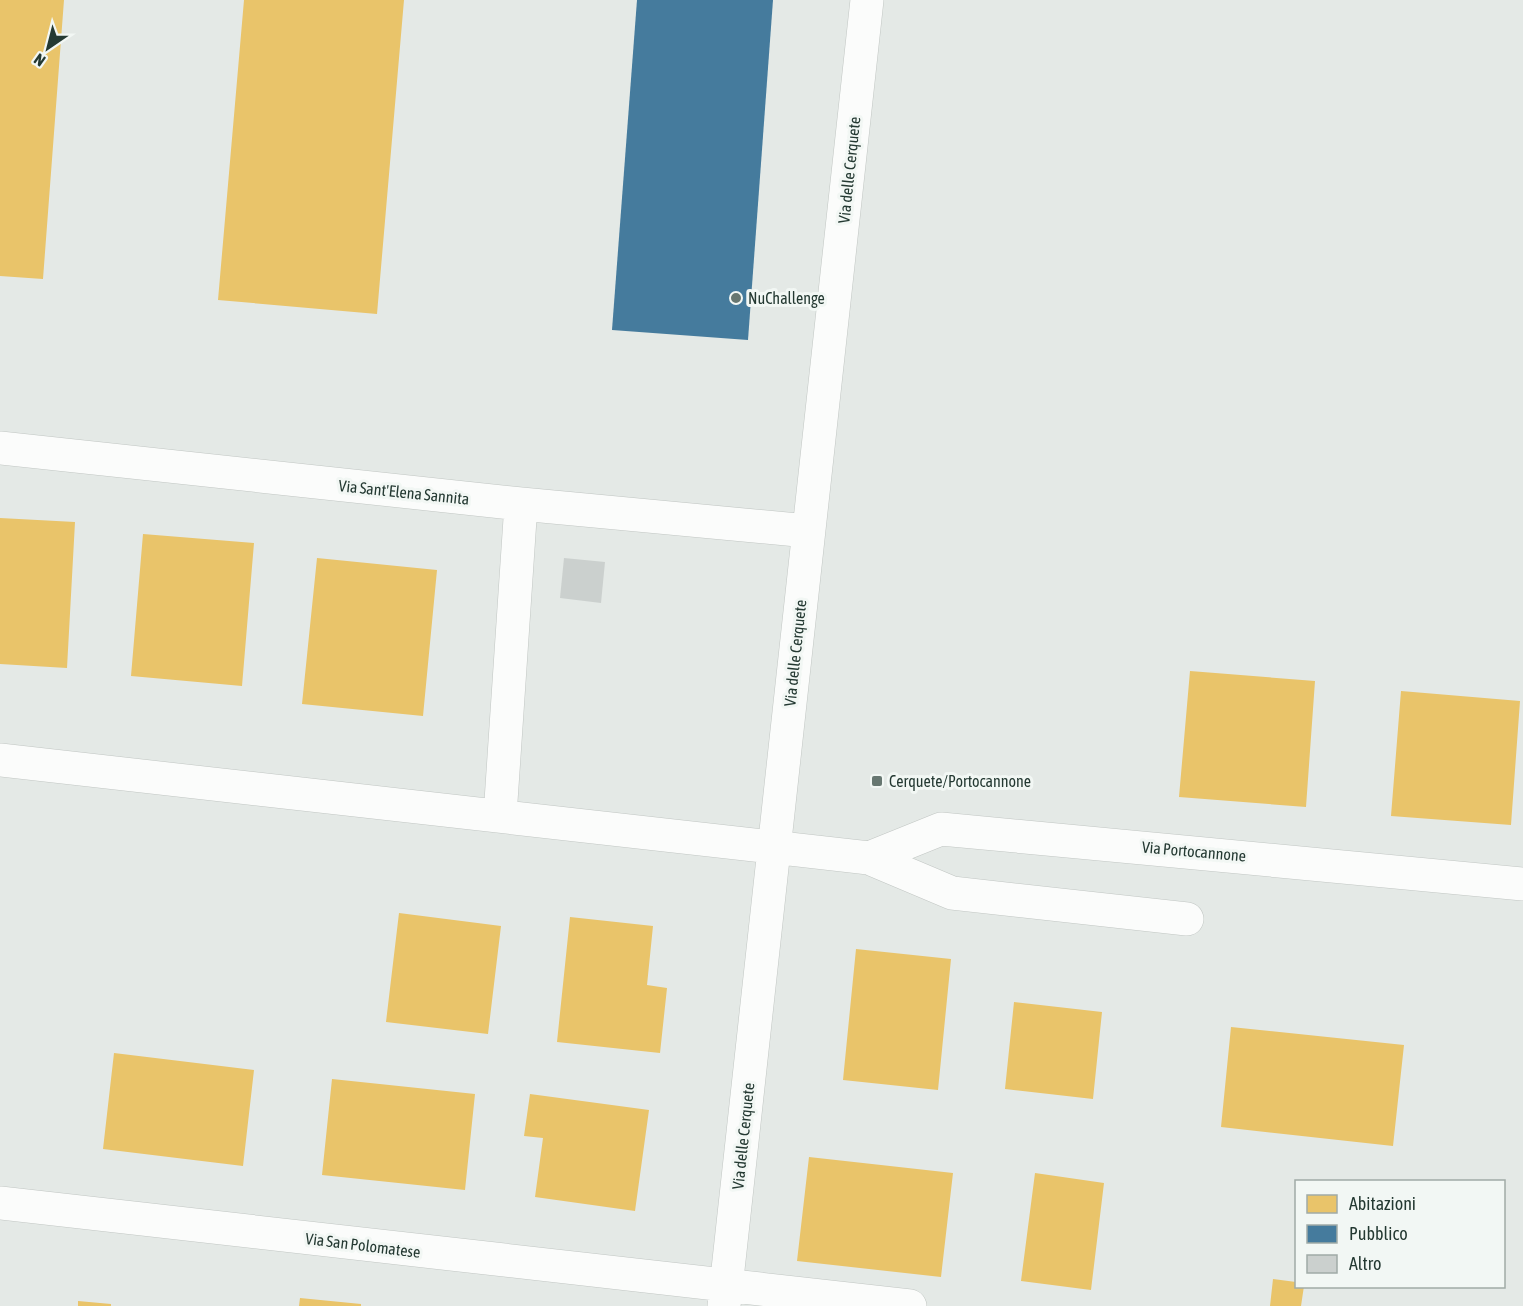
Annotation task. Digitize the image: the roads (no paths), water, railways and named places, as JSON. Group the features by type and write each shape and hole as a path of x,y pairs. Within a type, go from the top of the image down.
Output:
{"street":[{"name":"Via delle Cerquete","path":"725,1296 867,0"},
{"name":"Via Sant'Elena Sannita","path":"0,448 521,504 808,531"},
{"path":"500,816 521,504"},
{"path":"0,760 775,847"},
{"name":"Via Portocannone","path":"870,858 941,829 1523,884"},
{"name":"Via Portocannone","path":"775,847 870,858 952,893 1187,919"},
{"name":"Via San Polomatese","path":"0,1203 725,1296 910,1306"}],"place":[{"name":"NuChallenge","path":"736,298"},
{"name":"Cerquete/Portocannone","path":"877,781"}]}
